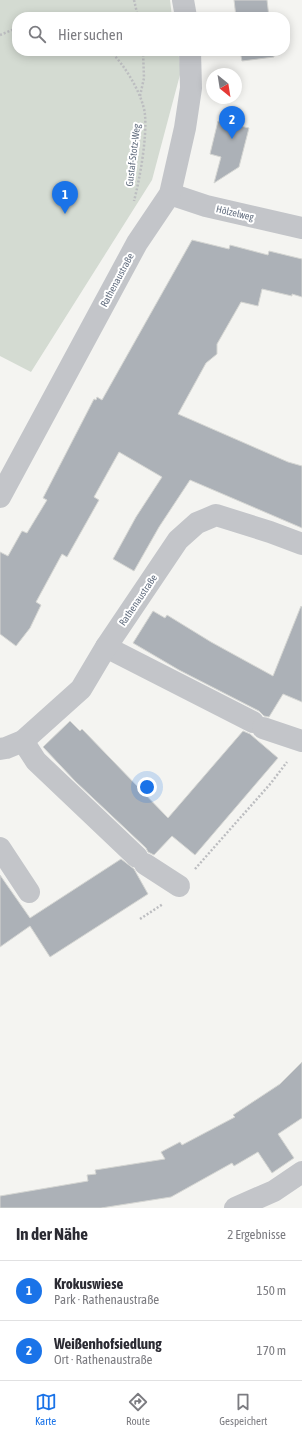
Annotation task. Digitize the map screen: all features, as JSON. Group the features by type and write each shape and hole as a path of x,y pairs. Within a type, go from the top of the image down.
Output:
{"street":[{"path":"183,0 185,12"},
{"name":"Rathenaustraße","path":"0,498 137,243 170,194 191,88 190,56"},
{"name":"Hölzelweg","path":"170,194 206,206 302,228"},
{"name":"Rathenaustraße","path":"0,749 23,741 81,689 106,647 178,540 197,523 216,515 302,544"},
{"path":"106,647 258,725 302,741"},
{"path":"23,741 36,761 141,860 179,886"},
{"path":"0,848 29,892"},
{"path":"236,1208 274,1191 302,1172"}],"path":[{"path":"134,0 137,12"},
{"path":"0,35 12,30"},
{"name":"Gustaf-Stotz-Weg","path":"114,56 134,82 145,114 144,141 134,204"},
{"path":"140,98 144,78 142,56"},
{"path":"140,919 161,906 271,783 289,760"}],"shaded area":[{"path":"0,0 170,0 171,12 12,12 12,56 179,56 181,71 152,180 31,372 0,356"}],"building":[{"path":"234,0 267,0 268,12 235,12"},
{"path":"241,56 274,57 242,61"},
{"path":"218,121 249,128 239,167 214,183 221,157 210,154"},
{"path":"192,240 229,249 230,245 268,255 269,251 302,259 302,297 262,289 258,306 241,302 217,344 217,354 206,363 178,414 288,462 302,466 302,528 190,480 159,527 134,571 113,559 136,517 162,477 119,452 94,497 99,500 67,557 62,554 36,602 41,605 30,628 16,646 0,634 0,552 8,556 22,531 27,533 47,500 43,498 94,399 96,400 97,397 102,400"},
{"path":"301,606 302,702 283,694 269,717 264,716 259,711 179,670 133,643 153,611 165,618 167,615 211,642 273,676"},
{"path":"70,721 80,731 82,729 168,818 243,731 250,734 278,758 195,855 172,836 154,855 148,852 146,848 75,781 43,747"},
{"path":"121,859 134,869 148,894 50,957 30,926 0,947 0,875 30,918"},
{"path":"302,1062 302,1118 278,1134 294,1158 272,1173 258,1152 234,1166 232,1163 171,1197 101,1208 0,1208 0,1196 88,1181 87,1175 96,1174 95,1170 165,1159 161,1152 180,1142 182,1145 235,1117 233,1115 280,1084"}],"place":[{"name":"Weißenhofsiedlung","path":"232,139"},
{"name":"Krokuswiese","path":"65,214"}]}
